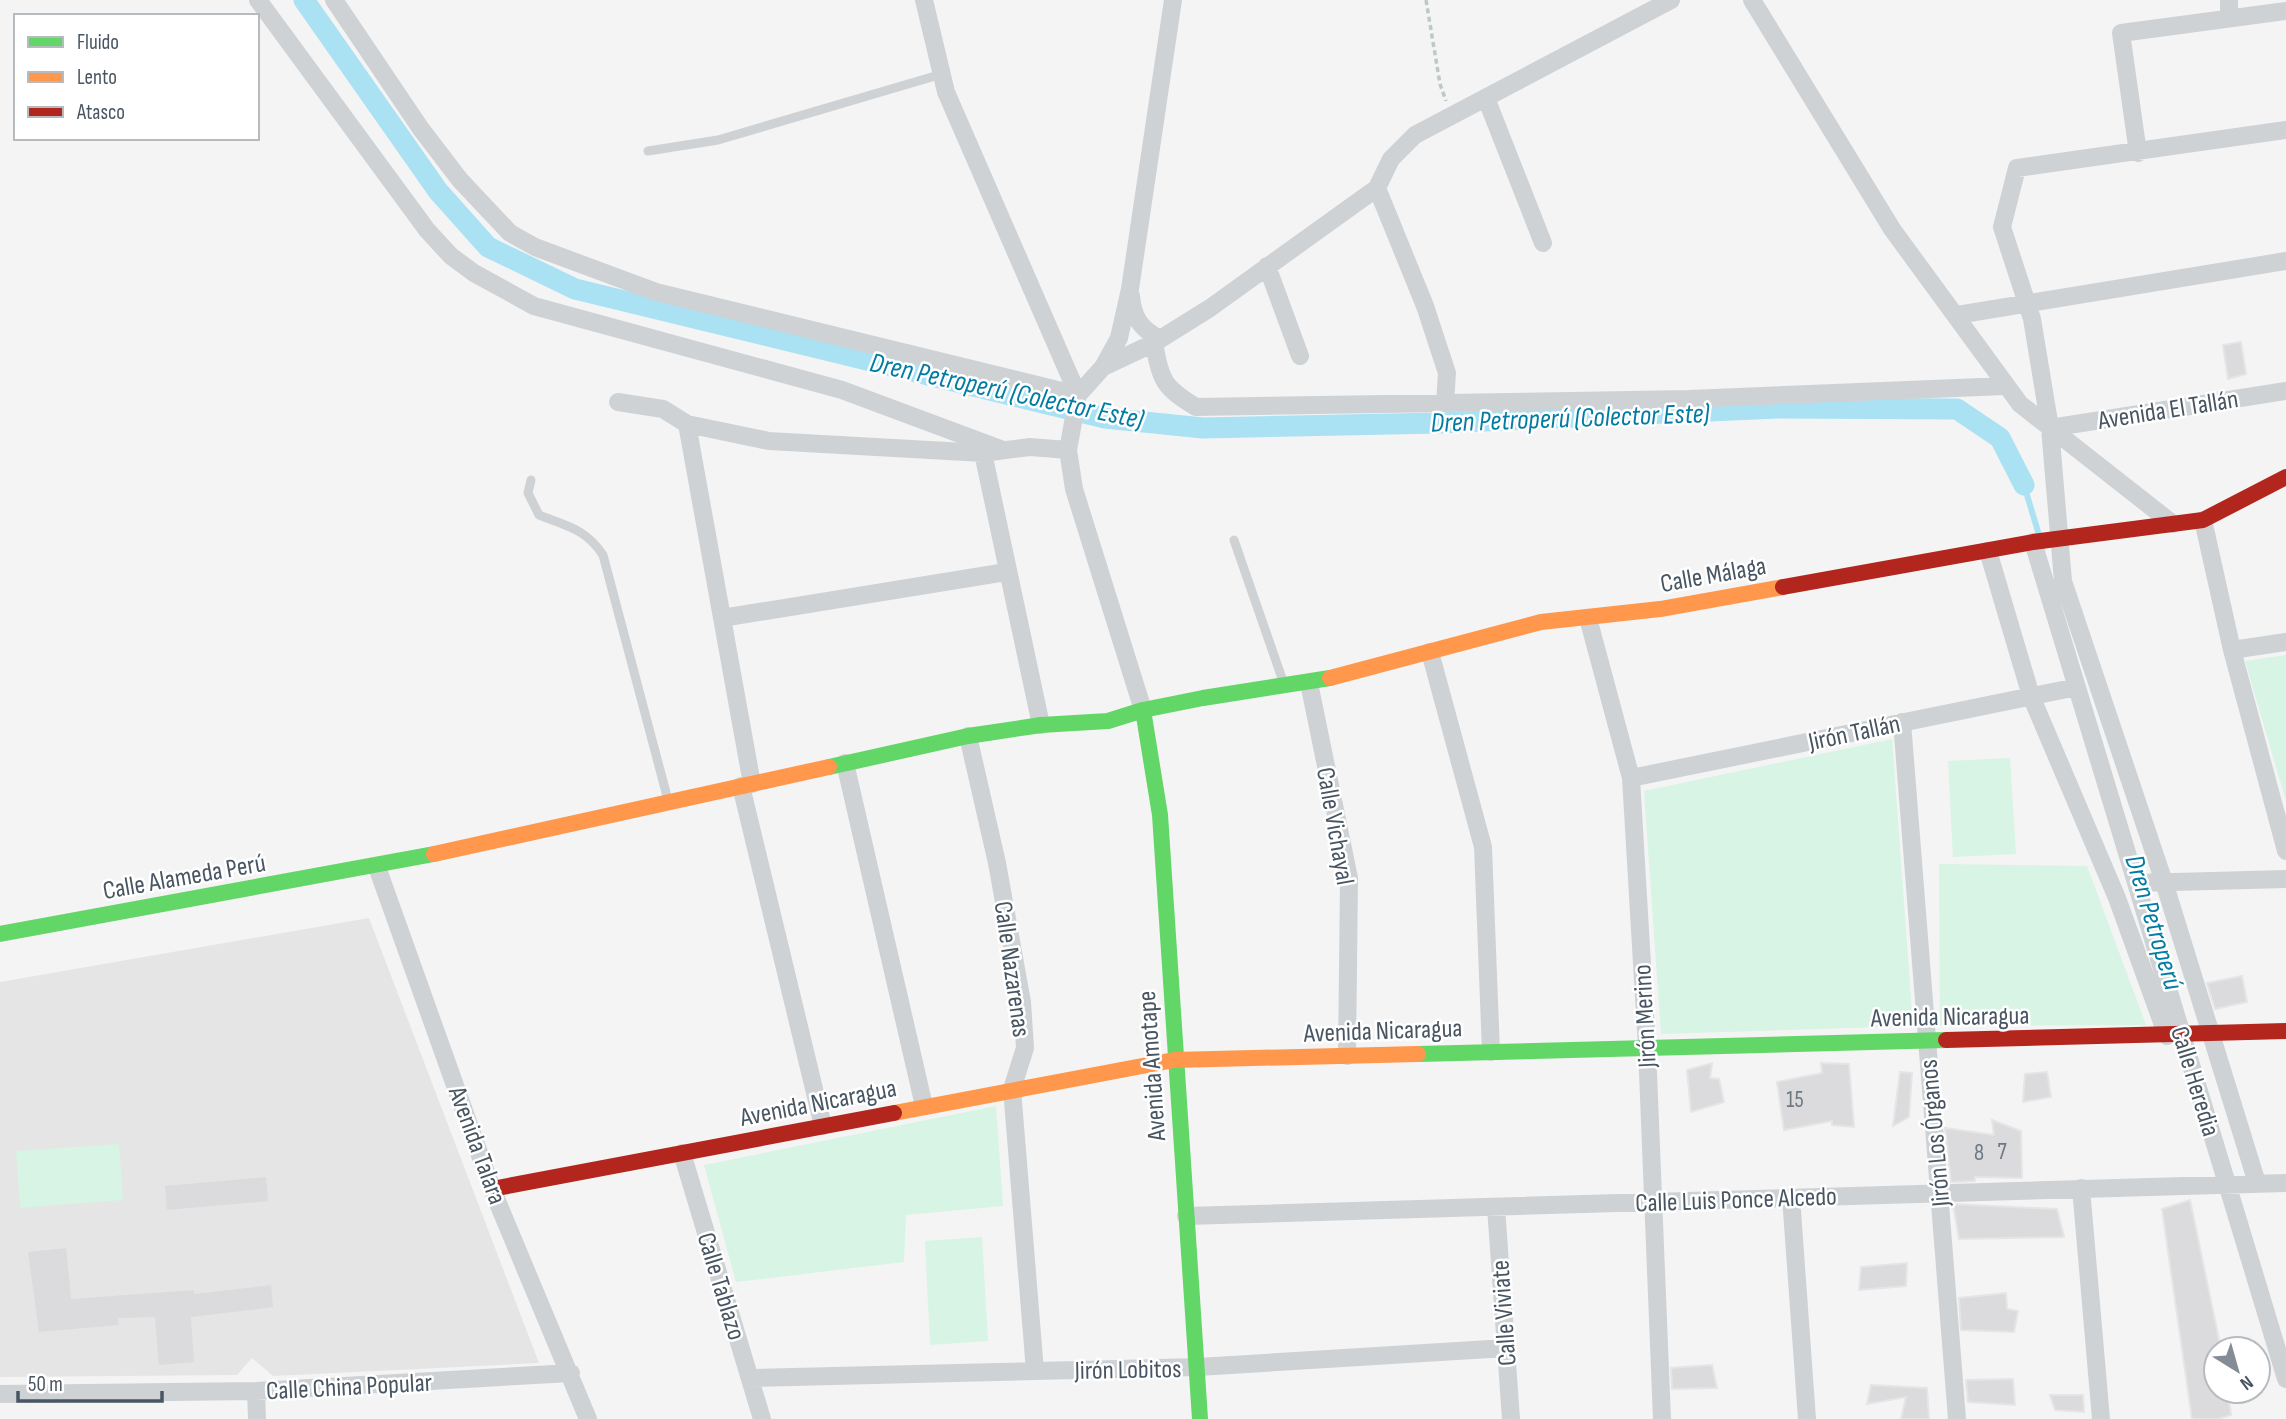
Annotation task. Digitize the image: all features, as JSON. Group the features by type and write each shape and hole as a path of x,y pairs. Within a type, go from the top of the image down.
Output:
{"street":[{"path":"258,0 427,230 452,256 474,273 534,306 842,390 1003,450"},
{"path":"334,0 421,128 460,180 510,233 535,247 656,292 1078,395"},
{"path":"924,0 951,105 1078,395"},
{"path":"1143,710 1074,489 1068,450 1078,395 1103,367 1119,338 1130,289 1173,0"},
{"path":"1103,367 1157,341 1377,188 1391,159 1415,135 1671,0"},
{"path":"1752,0 1892,229 1957,315 2005,386 2020,404 2173,524"},
{"path":"2229,0 2229,18"},
{"path":"2138,153 2121,33 2286,11"},
{"path":"1486,98 1512,157 1542,243"},
{"path":"2257,1183 2164,882 2063,581 2050,428 2032,319 2002,227 2017,168 2286,130"},
{"path":"1377,188 1425,306 1447,373 1445,403"},
{"path":"1957,315 2286,261"},
{"path":"1267,266 1300,356"},
{"path":"1130,289 1133,313 1157,341 1159,370 1171,392 1196,407 1689,399 2005,386"},
{"name":"Avenida El Tallán","path":"2050,428 2286,391"},
{"path":"618,402 663,409 687,424 769,441 983,453 1030,447 1068,450"},
{"path":"687,424 722,618 747,785 824,1126"},
{"path":"983,453 1006,572 1041,725"},
{"name":"Calle Málaga","path":"747,785 968,736 1041,725 1108,721 1143,710 1309,682 1541,622 1588,618 2033,542 2203,520 2286,477"},
{"path":"2203,520 2232,650 2286,850"},
{"name":"Calle Heredia","path":"2033,542 2136,883 2175,1036 2227,1183 2286,1379"},
{"path":"1988,551 2031,696 2175,1036"},
{"path":"722,618 1006,572"},
{"name":"Jirón Merino","path":"1588,618 1631,778 1647,1048 1662,1419"},
{"path":"2232,650 2286,642"},
{"path":"1430,652 1483,847 1491,1052"},
{"name":"Calle Vichayal","path":"1309,682 1349,878 1347,1056"},
{"name":"Jirón Tallán","path":"1631,778 2077,687"},
{"name":"Avenida Amotape","path":"1143,710 1160,815 1174,1060 1200,1419"},
{"name":"Jirón Los Órganos","path":"1902,722 1957,1419"},
{"name":"Calle Nazarenas","path":"968,736 997,863 1022,1002 1025,1048 1012,1089 1035,1371"},
{"path":"845,763 924,1107"},
{"name":"Calle Alameda Perú","path":"0,934 377,867 747,785"},
{"name":"Avenida Talara","path":"377,867 492,1189 588,1419"},
{"path":"2136,883 2286,880"},
{"name":"Avenida Nicaragua","path":"492,1189 1174,1060 2175,1036 2286,1031"},
{"name":"Calle Tablazo","path":"682,1153 762,1419"},
{"name":"Calle Luis Ponce Alcedo","path":"1186,1216 2286,1183"},
{"path":"2081,1188 2101,1419"},
{"path":"1791,1197 1807,1419"},
{"name":"Calle Viviate","path":"1496,1207 1511,1419"},
{"name":"Jirón Lobitos","path":"750,1378 1198,1367 1506,1348"},
{"name":"Calle China Popular","path":"0,1394 256,1391 571,1373"},
{"path":"256,1391 257,1419"}],"lane":[{"path":"648,151 718,140 942,74"},
{"path":"531,480 528,493 539,514 576,527 593,540 603,555 668,802"},
{"path":"1234,540 1284,685"}],"path":[{"path":"1426,0 1440,85 1451,116"}],"shaded area":[{"path":"369,918 539,1363 273,1376 252,1358 237,1375 0,1377 0,982"}],"green space":[{"path":"2286,655 2286,801 2245,661"},
{"path":"1892,739 1913,1026 1661,1034 1644,791"},
{"path":"2010,758 2016,854 1953,857 1948,761"},
{"path":"1939,864 2087,866 2146,1025 1940,1026"},
{"path":"996,1106 1003,1206 906,1215 904,1262 736,1282 704,1165"},
{"path":"119,1144 123,1200 20,1208 16,1151"},
{"path":"982,1237 988,1341 930,1345 925,1241"}],"building":[{"path":"2241,342 2246,374 2228,379 2223,345"},
{"path":"2242,976 2247,1002 2215,1009 2207,983"},
{"path":"1712,1063 1710,1078 1719,1079 1724,1102 1691,1112 1687,1070"},
{"path":"1821,1063 1849,1064 1854,1127 1832,1125 1832,1121 1784,1130 1777,1082 1822,1073"},
{"path":"1900,1072 1912,1073 1909,1117 1893,1126"},
{"path":"2047,1072 2051,1097 2023,1102 2025,1074"},
{"path":"1992,1120 2021,1131 2022,1178 1975,1177 1975,1181 1951,1182 1945,1128 1994,1135"},
{"path":"267,1176 269,1202 166,1211 164,1185"},
{"path":"2190,1200 2218,1335 2202,1335 2202,1405 2230,1405 2231,1415 2218,1419 2192,1419 2162,1209"},
{"path":"1953,1204 2057,1209 2064,1237 1959,1239"},
{"path":"67,1247 72,1298 195,1289 195,1293 272,1284 274,1308 192,1318 195,1363 158,1366 154,1318 119,1319 120,1326 38,1333 27,1251"},
{"path":"1907,1263 1906,1286 1859,1290 1861,1267"},
{"path":"2006,1293 2007,1309 2018,1311 2014,1332 1961,1330 1959,1298"},
{"path":"1712,1365 1717,1388 1672,1389 1671,1368"},
{"path":"2013,1379 2015,1405 1968,1402 1966,1380"},
{"path":"1871,1385 1927,1388 1929,1419 1901,1419 1906,1397 1867,1404"},
{"path":"2050,1395 2083,1395 2084,1412 2055,1410"}],"waterway":[{"name":"Dren Petroperú (Colector Este)","path":"304,0 438,191 488,247 575,289 1105,418 1203,428 1439,423 1778,408 1957,409 2000,438 2024,485"},
{"name":"Dren Petroperú","path":"2024,485 2039,535"}],"traffic: fast":[{"path":"829,767 968,736 1041,725 1108,721 1143,710 1203,698 1330,678"},
{"path":"1143,710 1160,815 1200,1419"},
{"path":"0,934 434,854"},
{"path":"1418,1054 1946,1040"}],"traffic: slow":[{"path":"1330,678 1541,622 1660,609 1783,587"},
{"path":"434,854 829,767"},
{"path":"894,1113 1174,1060 1418,1054"}],"traffic: jam":[{"path":"1783,587 2033,542 2203,520 2286,477"},
{"path":"1946,1040 2286,1031"},
{"path":"492,1189 894,1113"}]}
